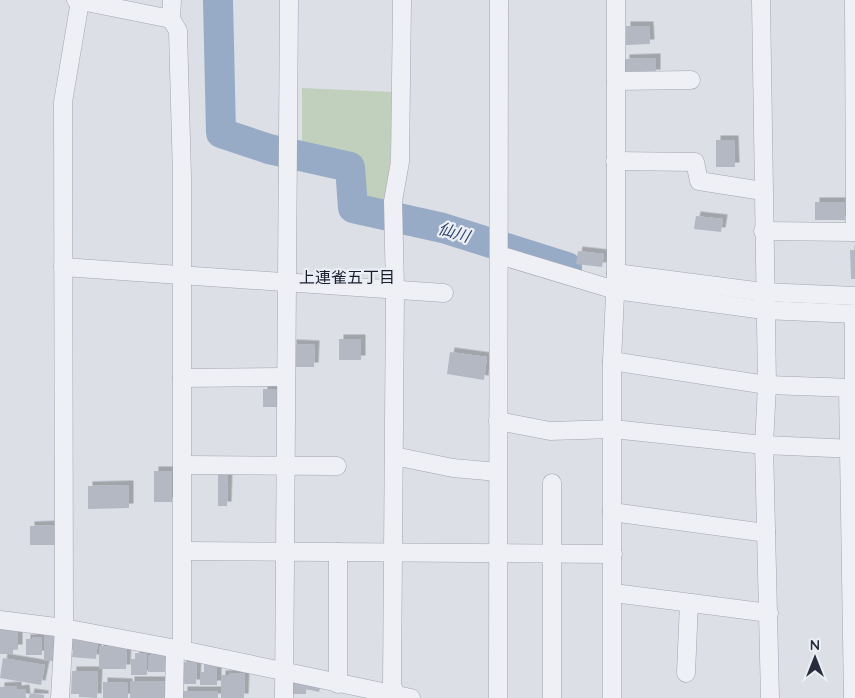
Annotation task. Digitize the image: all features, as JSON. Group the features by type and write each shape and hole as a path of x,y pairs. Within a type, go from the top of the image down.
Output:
{"street":[{"path":"60,698 64,628 63,102 78,0 172,18"},
{"path":"172,0 172,18 178,31 183,465 183,551 174,698"},
{"path":"284,698 286,281 290,165 289,0"},
{"path":"401,697 392,685 392,553 395,290 393,201 400,162 402,0"},
{"path":"498,698 499,0"},
{"path":"613,698 612,360 616,272 616,0"},
{"path":"761,0 764,301 767,385 764,445 770,698"},
{"path":"763,231 855,232 854,0"},
{"path":"616,81 691,80"},
{"path":"615,161 695,162 699,181 763,191"},
{"path":"499,246 615,290 764,301 855,296"},
{"path":"63,267 444,293"},
{"path":"612,360 767,385 854,388 855,314 764,301 616,272"},
{"path":"182,378 286,376"},
{"path":"848,388 852,449 853,698"},
{"path":"498,421 550,431 613,429 764,445 852,449"},
{"path":"394,456 453,468 498,472"},
{"path":"183,465 337,466"},
{"path":"552,483 552,698"},
{"path":"612,512 766,533"},
{"path":"183,551 613,554"},
{"path":"338,552 338,684"},
{"path":"614,593 768,613"},
{"path":"686,673 689,603"},
{"path":"0,620 64,628 178,649 284,670 401,697"}],"green space":[{"path":"302,88 393,92 388,204 355,195 353,159 302,144"}],"building":[{"path":"626,26 649,26 650,44 626,45"},
{"path":"656,58 656,74 625,75 625,59"},
{"path":"716,140 734,140 735,167 716,167"},
{"path":"815,202 845,202 845,220 815,220"},
{"path":"696,216 723,219 721,232 694,229"},
{"path":"850,250 855,250 855,279 851,279"},
{"path":"578,251 604,254 602,267 576,264"},
{"path":"339,339 361,339 361,360 339,360"},
{"path":"292,344 315,345 314,367 292,367"},
{"path":"450,352 487,357 484,380 447,374"},
{"path":"263,389 278,389 278,407 263,407"},
{"path":"154,471 172,471 172,502 154,502"},
{"path":"218,471 228,471 227,506 218,506"},
{"path":"129,485 129,508 88,509 88,486"},
{"path":"56,525 56,545 30,545 30,526"},
{"path":"18,627 18,649 13,649 13,654 0,654 0,628"},
{"path":"44,633 58,633 57,661 44,661"},
{"path":"33,637 42,637 42,655 26,655 26,639 32,639"},
{"path":"68,637 98,640 96,659 72,657 73,650 68,649"},
{"path":"99,646 127,646 126,669 99,669"},
{"path":"135,653 147,653 147,675 131,675 131,659 135,659"},
{"path":"148,655 168,655 168,672 148,672"},
{"path":"3,658 45,665 41,685 0,678"},
{"path":"182,662 197,663 196,684 182,684"},
{"path":"204,663 217,663 217,685 200,685 200,672 204,672"},
{"path":"72,671 98,671 97,698 79,697 79,694 71,694"},
{"path":"229,673 245,673 244,698 221,698 221,675 229,675"},
{"path":"289,680 306,680 306,694 289,694"},
{"path":"130,681 170,681 170,698 130,698"},
{"path":"308,681 321,684 319,692 306,689"},
{"path":"103,682 128,683 128,698 103,698"},
{"path":"17,686 17,690 25,689 26,698 0,698 0,687"},
{"path":"183,691 218,691 218,698 183,698"},
{"path":"30,693 44,695 44,698 29,698"}],"waterway":[{"name":"仙川","path":"218,0 221,133 269,149 350,167 353,208 443,228 567,267"}],"district":[{"name":"上連雀五丁目","path":"347,277"}]}
